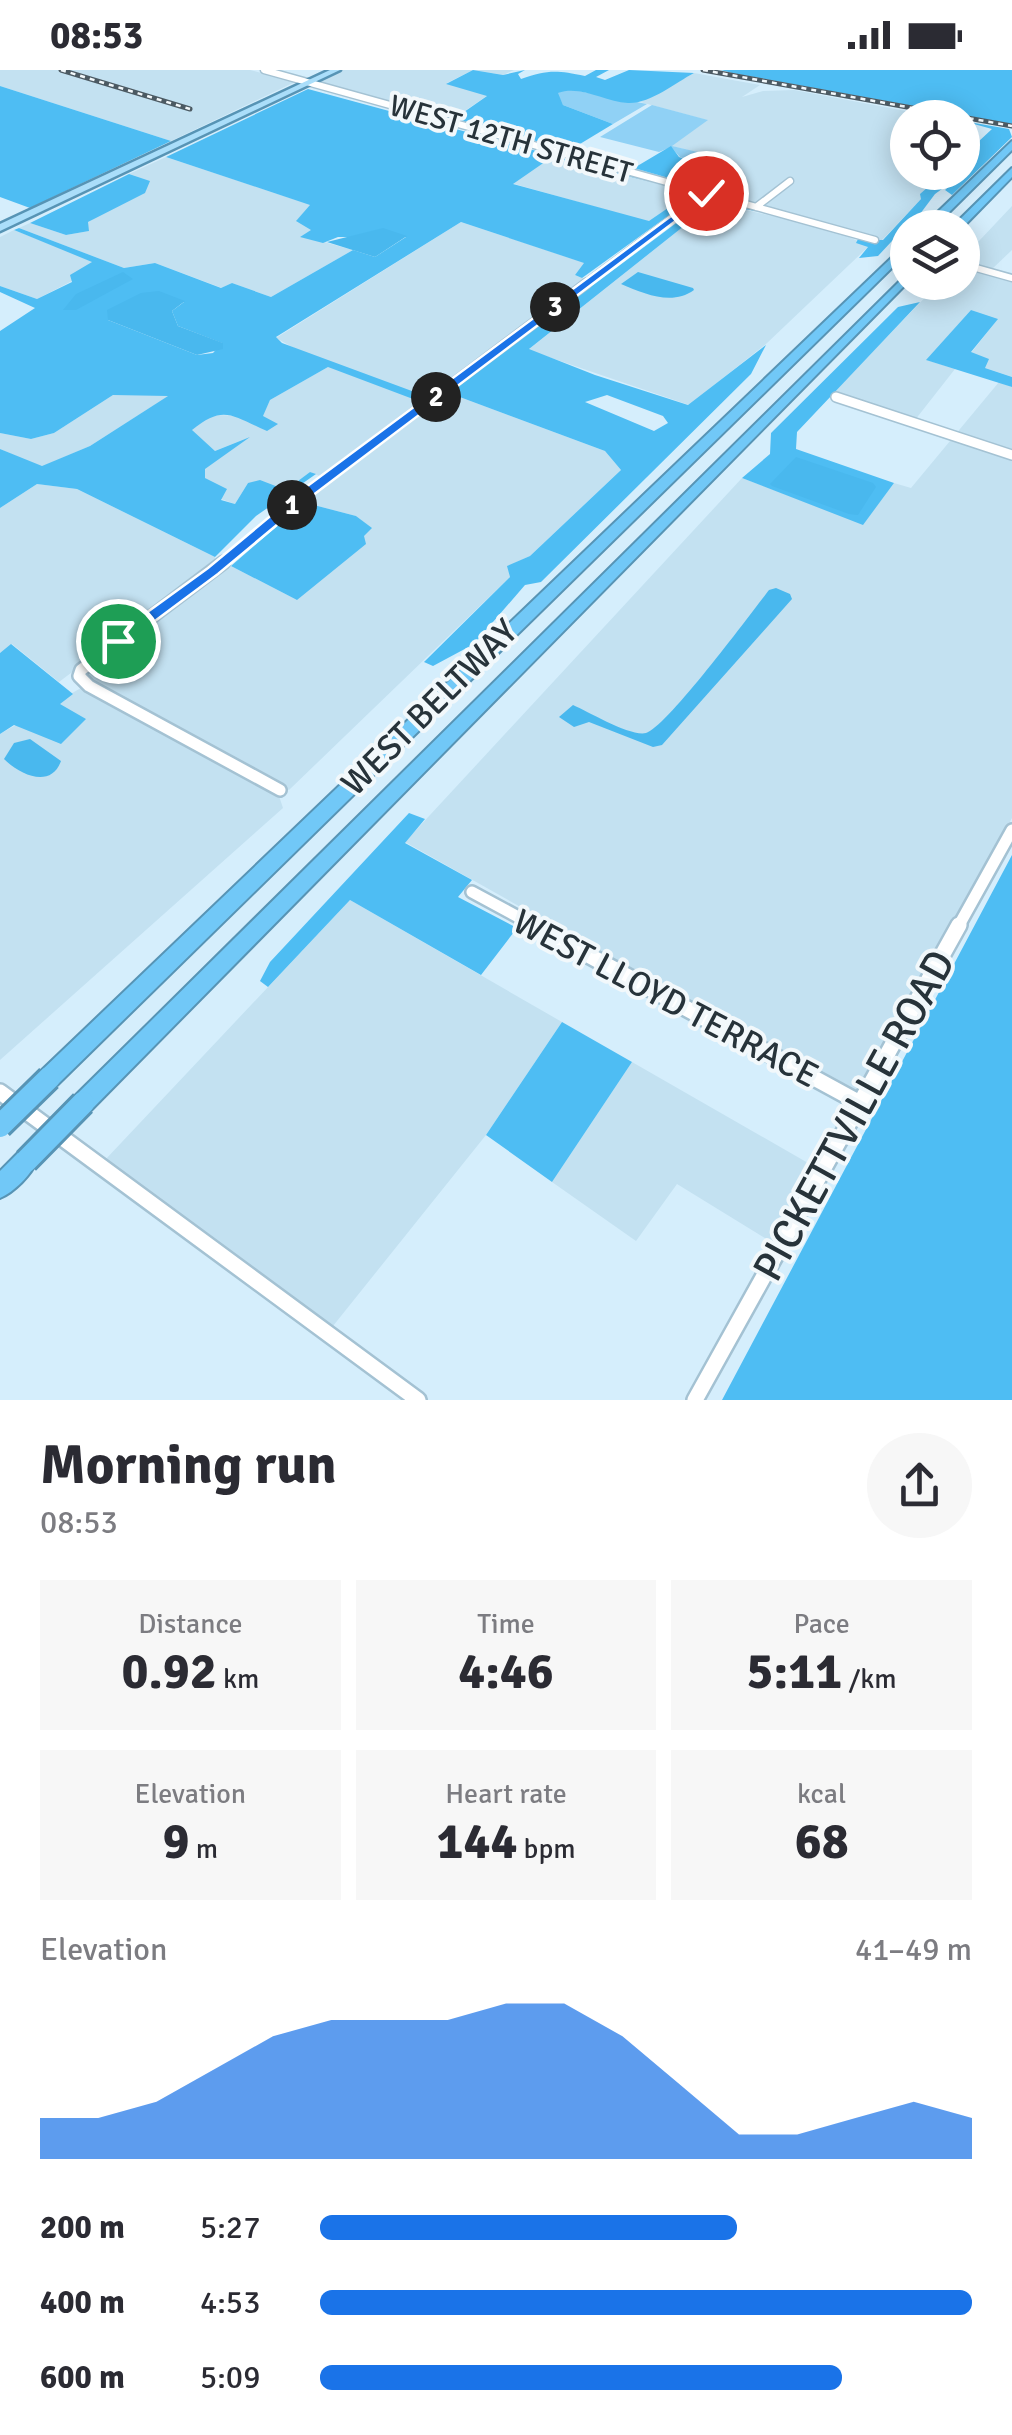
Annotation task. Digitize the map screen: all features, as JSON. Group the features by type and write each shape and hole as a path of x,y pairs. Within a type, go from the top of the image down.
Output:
{"highway":[{"path":"944,210 1012,144"},
{"path":"974,210 1012,171"},
{"name":"WEST BELTWAY","path":"0,1126 890,262"},
{"name":"WEST BELTWAY","path":"0,1187 890,294"}],"main road":[{"path":"0,228 336,70"}],"street":[{"name":"WEST 12TH STREET","path":"264,70 875,240"},
{"path":"756,207 790,181"},
{"path":"280,790 88,686 79,676 88,663 213,571 303,496 706,193"},
{"path":"980,269 1012,278"},
{"path":"836,397 1012,455"},
{"name":"PICKETTVILLE ROAD","path":"695,1400 1012,830"},
{"name":"WEST LLOYD TERRACE","path":"472,892 860,1103"},
{"path":"0,1092 418,1400"}],"shaded area":[{"path":"0,70 250,70 295,82 171,141 0,86"},
{"path":"341,70 473,70 447,83 488,95 450,121 318,82"},
{"path":"473,70 514,70 503,75"},
{"path":"473,70 503,75 525,70 518,74 521,79 552,72 585,76 596,70 609,70 596,77 605,80 629,70 694,73 654,97 636,102 619,102 584,92 558,93 563,105 613,124 570,150 454,119 487,96 446,84"},
{"path":"721,70 1012,70 1012,124 980,118 980,100 890,102"},
{"path":"694,73 760,85 742,97 763,91 794,90 890,108 890,190 925,190 911,210 890,210 890,232 882,240 705,191 736,168 731,160 671,146 707,120 640,102"},
{"path":"0,86 171,141 30,208 0,197"},
{"path":"308,89 651,182 552,157 513,184 649,221 684,197 670,190 673,187 693,198 582,278 575,275 584,263 461,222 276,337 282,343 420,394 413,399 328,367 270,400 263,416 278,424 267,431 228,415 212,417 192,430 215,451 250,437 205,469 205,478 227,489 221,500 235,504 248,483 260,480 286,490 310,472 316,474 256,516 215,557 77,489 37,484 0,508 0,449 42,466 90,446 168,396 113,395 54,433 31,439 0,433 0,331 35,308 0,292 0,286 37,299 72,282 70,275 92,262 14,230 19,228 124,268 155,263 221,288 232,283 271,297 353,250 375,257 406,237 338,237 323,243 300,237 311,230 296,221 310,205 166,157","holes":["184,302 172,311 178,326 222,343 213,353 197,355 108,320"]},
{"path":"568,89 647,104 613,124 563,105 557,93"},
{"path":"652,105 708,120 672,146 732,160 736,168 705,191 631,170 686,183 698,164 680,157 671,147 659,152 600,137"},
{"path":"980,124 1009,129 1012,137 980,168 980,140 992,129"},
{"path":"671,146 679,157 698,164 694,178 686,183 634,168"},
{"path":"166,157 311,205 297,220 312,230 302,236 353,250 271,297 232,283 222,288 155,263 124,268 19,228 30,223 66,235 89,231 87,223 149,181 129,174"},
{"path":"552,157 673,187 685,196 649,222 511,183"},
{"path":"129,174 150,181 145,193 88,222 89,231 66,235 30,223"},
{"path":"925,190 941,190 923,210 911,210 921,199"},
{"path":"707,200 724,200 778,215 733,207 689,222 529,349 688,405 766,345 751,374 541,582 525,585 474,644 433,666 424,662 510,577 507,566 530,556 621,470 605,451 449,393","holes":["607,395 663,416 668,423 654,431 585,402"]},
{"path":"1012,206 1012,250 991,270 1012,276 1012,377 985,368 971,353 997,320 971,310 927,360 955,369 915,420 832,394 923,300 980,300 980,240"},
{"path":"733,207 833,230 869,246 766,344 689,405 528,350 689,222"},
{"path":"461,222 585,263 575,275 587,280 322,477 310,472 286,491 248,483 235,504 221,499 205,478 205,468 245,439 215,451 191,430 211,415 262,416 270,400 328,367 276,338"},
{"path":"383,228 407,236 375,257 327,242"},
{"path":"14,230 93,261 72,281 37,299 0,286 0,237"},
{"path":"890,232 890,243 878,256 859,258 868,247 856,243 858,239 883,240"},
{"path":"123,272 133,279 76,310 63,310 76,294"},
{"path":"638,272 694,290 668,298 621,284"},
{"path":"159,291 185,301 172,311 178,326 223,343 223,349 197,355 108,320 107,310 141,293"},
{"path":"920,302 797,432 796,449 894,483 863,525 742,478 770,454 771,433 898,307"},
{"path":"971,310 998,319 971,352 989,359 985,368 1012,377 1012,387 926,360"},
{"path":"999,382 1012,387 1012,818 855,1095 405,842 742,478 863,524 894,483 911,488"},
{"path":"449,393 605,451 621,470 530,556 508,566 510,577 289,790 87,679 86,673 93,664 231,566 297,600 371,528 356,516 310,504 299,507"},
{"path":"113,395 170,395 90,446 41,467 0,449 0,433 31,439 54,433"},
{"path":"796,457 876,487 858,515 772,486"},
{"path":"37,484 77,489 215,557 215,564 59,682 12,644 0,653 0,508"},
{"path":"310,504 356,516 372,528 364,536 366,544 297,600 231,566 299,507"},
{"path":"776,588 792,599 662,745 653,747 589,722 574,727 559,717 573,705 621,728 646,733 671,712 769,590"},
{"path":"11,644 73,694 60,704 86,719 61,744 14,725 0,734 0,653"},
{"path":"81,688 278,793 283,808 0,1060 0,734"},
{"path":"30,739 61,761 50,775 26,774 4,759 14,743"},
{"path":"409,813 425,819 405,843 472,880 458,897 517,928 481,975 350,900 268,987 260,981 270,962"},
{"path":"1012,855 1012,1400 722,1400"},
{"path":"350,900 562,1022 486,1135 333,1326 105,1160"},
{"path":"562,1022 632,1062 552,1182 486,1135"},
{"path":"632,1062 815,1167 773,1243 677,1184 636,1241 552,1182"}],"railway":[{"path":"61,70 190,109"},
{"path":"703,70 1012,126"}],"route":[{"path":"118,641 213,571 303,496 706,193"}]}
